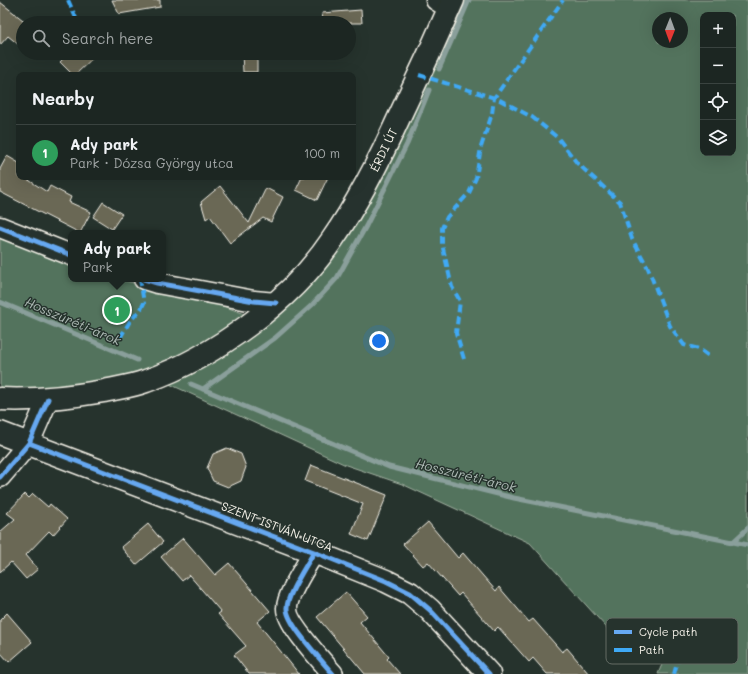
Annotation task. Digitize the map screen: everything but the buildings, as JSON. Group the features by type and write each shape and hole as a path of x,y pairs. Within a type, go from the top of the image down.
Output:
{"main road":[{"name":"ÉRDI ÚT","path":"0,399 48,399 70,397 125,387 146,381 215,348 248,326 276,303 305,274 331,242 358,200 382,156 446,3"},
{"name":"SZENT ISTVÁN UTCA","path":"0,433 314,552 386,581 410,593 430,610 489,674"}],"street":[{"path":"0,226 68,254"},
{"path":"154,282 252,301 276,303"},
{"path":"0,478 29,443 48,399"},
{"path":"314,552 291,594 286,608 292,624 332,674"}],"green space":[{"path":"463,0 748,0 748,674 658,674 662,664 738,664 738,618 606,618 606,627 530,543 402,484 346,465 165,382 284,307"},
{"path":"0,237 68,262 68,282 130,282 223,306 245,314 228,327 194,348 139,372 111,380 44,390 0,389"}],"waterway":[{"path":"439,69 469,0"},
{"path":"203,389 275,338 312,305 337,278 366,226 407,144 429,90"},
{"name":"Hosszúréti-árok","path":"0,302 137,360"},
{"name":"Hosszúréti-árok","path":"191,384 389,467 514,498 748,545"},
{"path":"733,542 748,528"}],"marked path":[{"path":"68,0 75,16"},
{"path":"464,359 456,333 460,301 452,287 442,244 442,228 447,217 469,193 476,178 481,147 492,114 494,98 563,0"},
{"path":"419,75 498,99 532,117 558,138 577,163 620,202 632,239 648,268 670,326 684,345 699,349 709,356"},
{"path":"120,338 130,321 141,309 144,303 140,282"},
{"path":"674,674 677,664"}],"cycle path":[{"path":"0,227 68,254"},
{"path":"154,282 254,301 276,303"},
{"path":"0,477 29,443 48,399"},
{"path":"29,443 314,552 386,581 410,593 430,610 489,674"},
{"path":"314,552 290,595 287,608 288,615 298,632 333,674"}],"place":[{"name":"Ady park","path":"117,310"}]}
